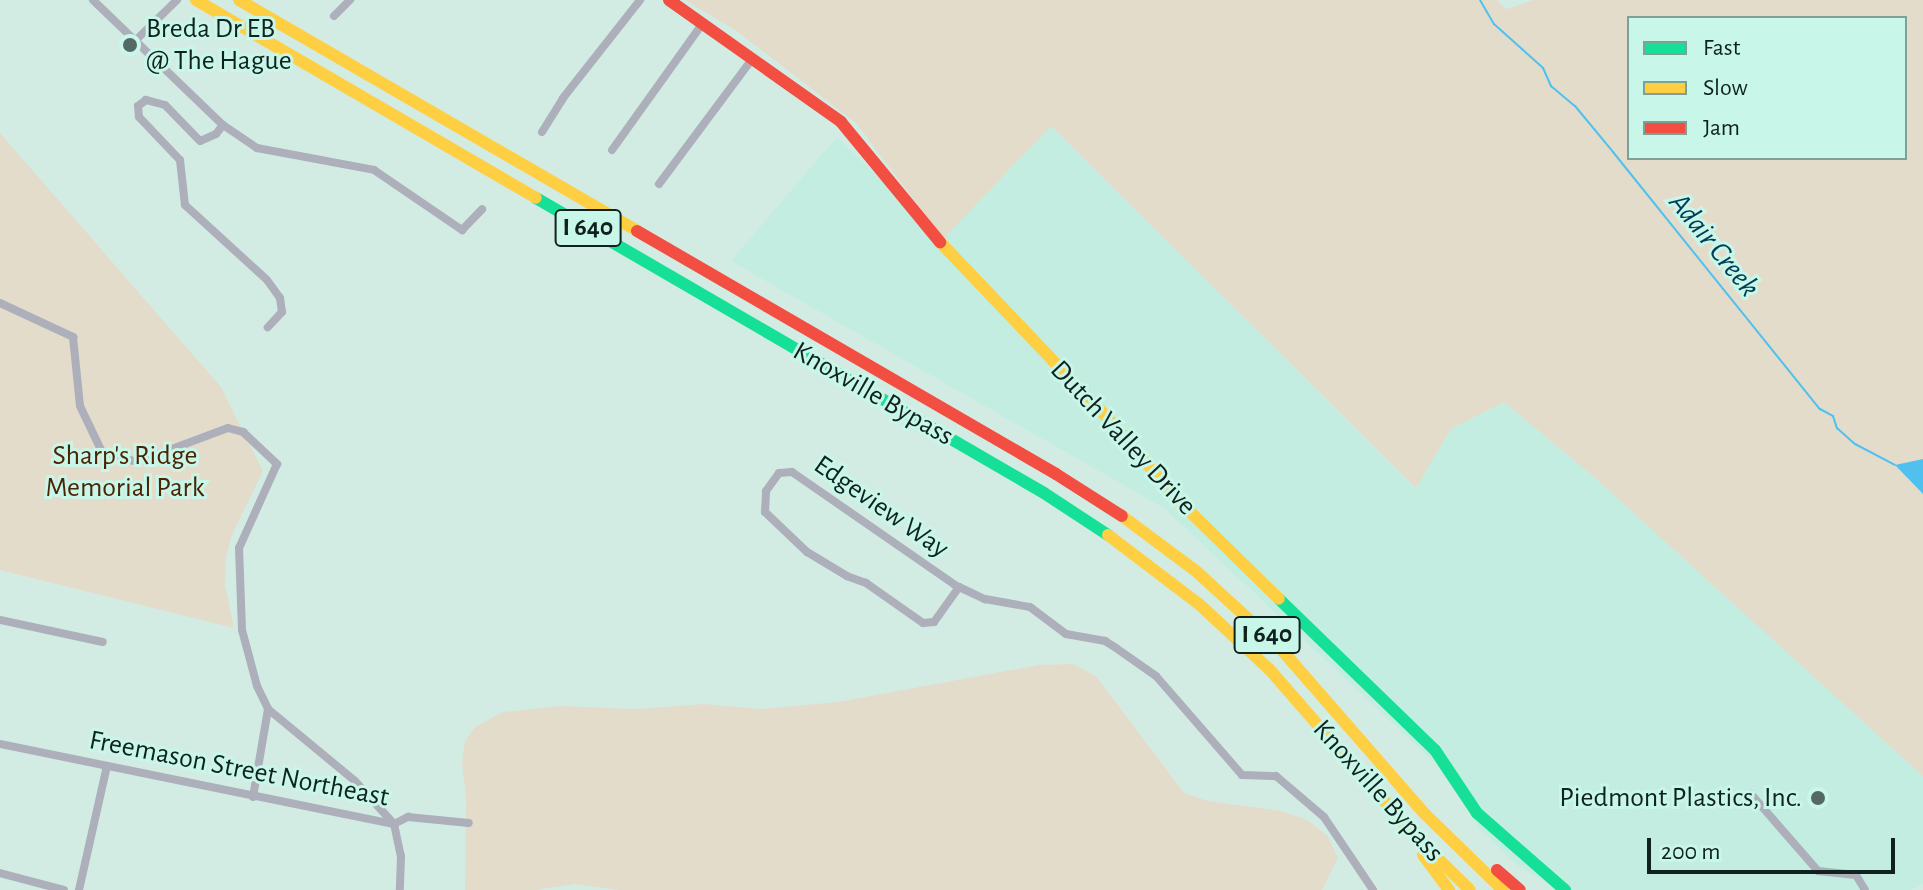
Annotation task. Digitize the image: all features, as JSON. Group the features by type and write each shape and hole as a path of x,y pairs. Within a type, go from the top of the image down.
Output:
{"main road":[{"name":"Knoxville Bypass","path":"196,0 1044,493 1132,550 1199,604 1270,670 1387,805 1470,890"},
{"name":"Knoxville Bypass","path":"239,0 1043,466 1115,512 1197,572 1263,631 1327,699 1425,814 1503,890"},
{"name":"Dutch Valley Drive","path":"669,0 754,57 841,122 949,253 1105,415 1178,500 1435,750 1477,813 1565,890"},
{"path":"1115,512 1153,526 1241,598 1332,692 1445,822 1520,890"},
{"path":"1387,805 1449,890"}],"street":[{"path":"93,0 223,125 257,148 374,170 462,230 482,209"},
{"path":"137,39 177,0"},
{"path":"334,16 350,0"},
{"path":"542,132 563,98 640,0"},
{"path":"612,150 703,23"},
{"path":"659,184 754,57"},
{"path":"223,125 216,134 200,141 165,105 146,100 138,106 139,117 180,160 185,205 267,280 280,298 282,312 268,327"},
{"path":"0,303 73,337 80,406 102,452 137,462 228,428 243,432 277,464 239,548 242,630 257,686 268,709 355,781 394,824 401,856 400,890"},
{"name":"Edgeview Way","path":"959,587 934,622 923,623 866,583 847,576 807,552 765,512 766,491 779,473 792,472 896,547 959,587 985,599 1030,607 1066,634 1105,641 1156,676 1242,775 1276,776 1324,817 1373,890"},
{"path":"0,620 103,642"},
{"path":"253,797 268,709"},
{"name":"Freemason Street Northeast","path":"0,744 394,824 408,817 469,823"},
{"path":"79,890 107,766"},
{"path":"1751,794 1818,871 1856,875 1865,890"},
{"path":"0,873 64,890"}],"shaded area":[{"path":"1050,125 1415,488 1451,429 1504,402 1594,477 1923,776 1923,884 1911,890 1557,890 1516,864 1480,829 1435,763 1164,508 731,261 837,137 943,239"}],"green space":[{"path":"685,0 1496,0 1507,9 1533,0 1923,0 1923,776 1594,477 1504,402 1451,429 1416,488 1051,126 943,239 856,123 738,32"},
{"name":"Sharp's Ridge Memorial Park","path":"0,133 221,387 263,471 232,535 226,557 225,585 234,628 0,570"},
{"path":"1073,664 1096,676 1184,793 1208,801 1281,811 1307,820 1328,836 1338,858 1322,890 618,890 575,884 536,890 465,890 466,797 462,763 465,741 475,727 503,712 561,706 636,709 704,704 761,709 838,702 1039,665"}],"water":[{"path":"1923,459 1923,494 1895,465"}],"waterway":[{"name":"Adair Creek","path":"1480,0 1494,24 1543,68 1551,86 1575,106 1820,409 1833,416 1837,428 1855,444 1895,465"}],"traffic: fast":[{"path":"536,198 1044,493 1108,535"},
{"path":"1279,599 1435,750 1477,813 1565,890"}],"traffic: slow":[{"path":"196,0 536,198"},
{"path":"239,0 637,231"},
{"path":"940,242 1105,415 1178,500 1279,599"},
{"path":"1122,516 1197,572 1280,648 1425,814 1503,890"},
{"path":"1108,535 1199,604 1270,670 1414,835 1470,890"},
{"path":"1423,855 1449,890"}],"traffic: jam":[{"path":"669,0 841,122 940,242"},
{"path":"637,231 1056,474 1122,516"},
{"path":"1497,870 1520,890"}],"place":[{"name":"Breda Dr EB @ The Hague","path":"130,45"},
{"name":"Piedmont Plastics, Inc.","path":"1818,798"}]}
